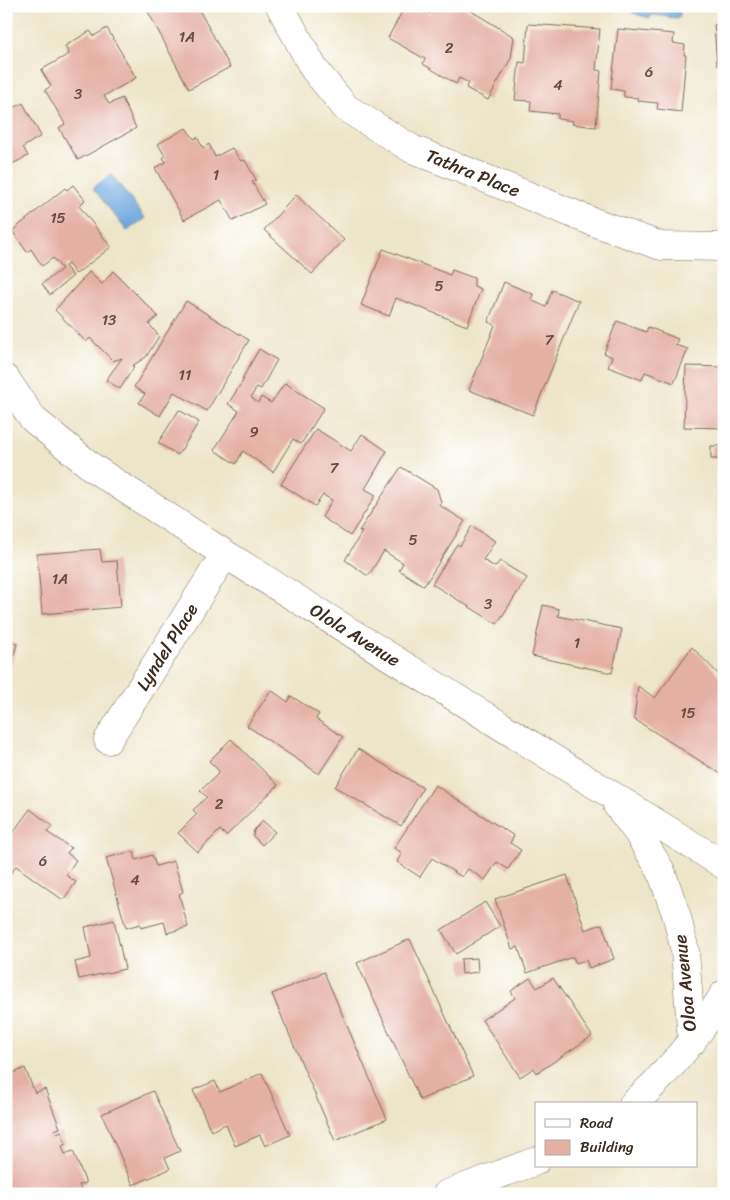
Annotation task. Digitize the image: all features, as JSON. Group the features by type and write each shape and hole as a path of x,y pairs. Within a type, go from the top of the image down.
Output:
{"street":[{"name":"Tathra Place","path":"280,6 314,69 346,108 412,149 590,220 661,246 724,247"},
{"name":"Olola Avenue","path":"6,379 34,419 94,468 225,554 724,865"},
{"name":"Lyndel Place","path":"108,740 225,554"},
{"name":"Oloa Avenue","path":"609,794 638,833 661,871 677,917 685,951 692,1042"},
{"path":"635,1102 661,1079 692,1042 724,994"},
{"path":"447,1194 535,1161"}],"water":[{"path":"634,6 679,6 680,16 677,18 653,15 649,18 633,13"},
{"path":"111,174 145,218 127,231 93,188"}],"building":[{"path":"145,6 197,6 230,67 189,89"},
{"path":"405,6 417,6 430,14 435,6 463,6 514,37 511,58 488,100 466,88 469,83 459,78 456,84 423,64 425,59 388,38"},
{"path":"724,21 724,62 717,65 714,25"},
{"path":"528,24 600,29 596,70 601,71 596,127 572,124 573,121 558,119 558,114 530,111 531,101 515,100 519,62 525,63"},
{"path":"107,28 136,78 104,96 109,104 122,98 136,128 78,160 59,128 65,124 45,90 51,86 41,70 69,54 65,46 90,31 94,36"},
{"path":"618,29 674,34 673,43 685,45 684,55 686,55 681,112 657,109 658,103 638,101 639,98 624,97 624,91 611,89"},
{"path":"23,103 41,136 23,147 28,156 6,167 6,112"},
{"path":"186,128 194,139 197,137 203,148 209,144 215,157 232,148 241,161 245,160 256,180 252,182 265,204 233,221 221,200 184,220 155,168 166,162 163,158 165,156 158,144"},
{"path":"73,185 85,200 79,206 111,247 76,274 68,264 65,266 73,276 50,295 42,284 62,269 53,258 42,266 31,249 27,252 12,231 65,188 67,190"},
{"path":"296,195 344,240 312,274 264,230"},
{"path":"383,249 450,275 452,270 474,278 474,286 481,289 467,326 396,298 389,316 361,305"},
{"path":"113,271 158,316 149,324 159,336 146,357 132,366 134,367 120,389 106,380 122,358 113,361 90,338 86,342 55,310 89,272 102,284"},
{"path":"504,282 533,294 531,300 546,307 552,290 579,301 533,415 469,390 495,325 488,322"},
{"path":"186,301 249,340 207,411 174,392 160,416 139,403 145,394 134,387"},
{"path":"617,321 646,332 648,327 678,339 675,345 688,349 674,383 645,372 642,380 608,367 612,357 604,353"},
{"path":"259,349 277,360 261,389 257,387 251,397 258,403 261,397 271,403 285,383 324,408 301,444 293,439 273,472 243,451 236,464 214,450 239,411 228,404 244,379 242,379"},
{"path":"686,366 724,367 724,428 684,427"},
{"path":"179,410 199,422 178,455 158,443"},
{"path":"316,429 351,451 362,434 387,451 365,489 376,495 350,536 322,517 332,500 323,495 315,506 281,484"},
{"path":"711,446 724,446 724,459 711,459"},
{"path":"401,467 437,489 441,502 439,505 465,521 424,586 399,570 403,563 384,551 368,576 345,560 362,532 359,531"},
{"path":"472,526 495,541 483,560 495,567 500,561 527,578 497,624 432,584 457,544 460,546"},
{"path":"100,549 102,562 117,561 121,607 42,614 37,554"},
{"path":"543,605 559,609 558,616 622,629 612,673 532,656"},
{"path":"6,641 17,644 7,679 6,679"},
{"path":"692,647 724,680 724,776 634,719 638,686 655,698"},
{"path":"271,690 288,702 291,696 319,714 316,719 343,737 319,774 247,726"},
{"path":"231,739 278,785 226,836 220,830 198,852 178,833 197,814 193,810 207,797 200,791 220,772 209,761"},
{"path":"358,749 423,788 401,826 335,787"},
{"path":"435,785 514,836 510,843 521,850 508,869 497,862 485,880 468,869 462,877 432,858 420,877 397,862 402,853 394,848"},
{"path":"30,809 52,826 47,832 71,848 67,853 76,860 66,875 76,882 63,900 16,866 6,880 6,842"},
{"path":"263,821 275,832 262,845 253,836 254,830"},
{"path":"134,851 136,860 152,855 156,866 174,861 183,892 179,894 188,927 167,933 164,922 141,928 140,924 126,928 106,858"},
{"path":"567,875 585,930 602,924 614,959 589,968 586,960 576,963 573,957 527,973 518,947 512,949 495,899"},
{"path":"485,902 500,926 456,954 441,930"},
{"path":"114,920 125,969 79,979 75,962 91,958 85,927"},
{"path":"410,939 473,1076 420,1100 357,963"},
{"path":"477,958 478,972 462,974 461,959"},
{"path":"324,972 387,1119 335,1141 272,994"},
{"path":"530,978 537,988 553,978 592,1036 537,1073 534,1068 520,1077 482,1020 515,998 511,991"},
{"path":"25,1068 35,1093 45,1089 60,1128 54,1130 55,1134 61,1131 66,1144 62,1146 65,1154 73,1151 86,1183 79,1185 83,1194 6,1194 6,1076"},
{"path":"262,1073 290,1135 265,1146 260,1135 235,1146 226,1124 211,1131 193,1090 215,1081 220,1092"},
{"path":"153,1091 180,1151 165,1158 170,1169 133,1185 102,1114"}]}
